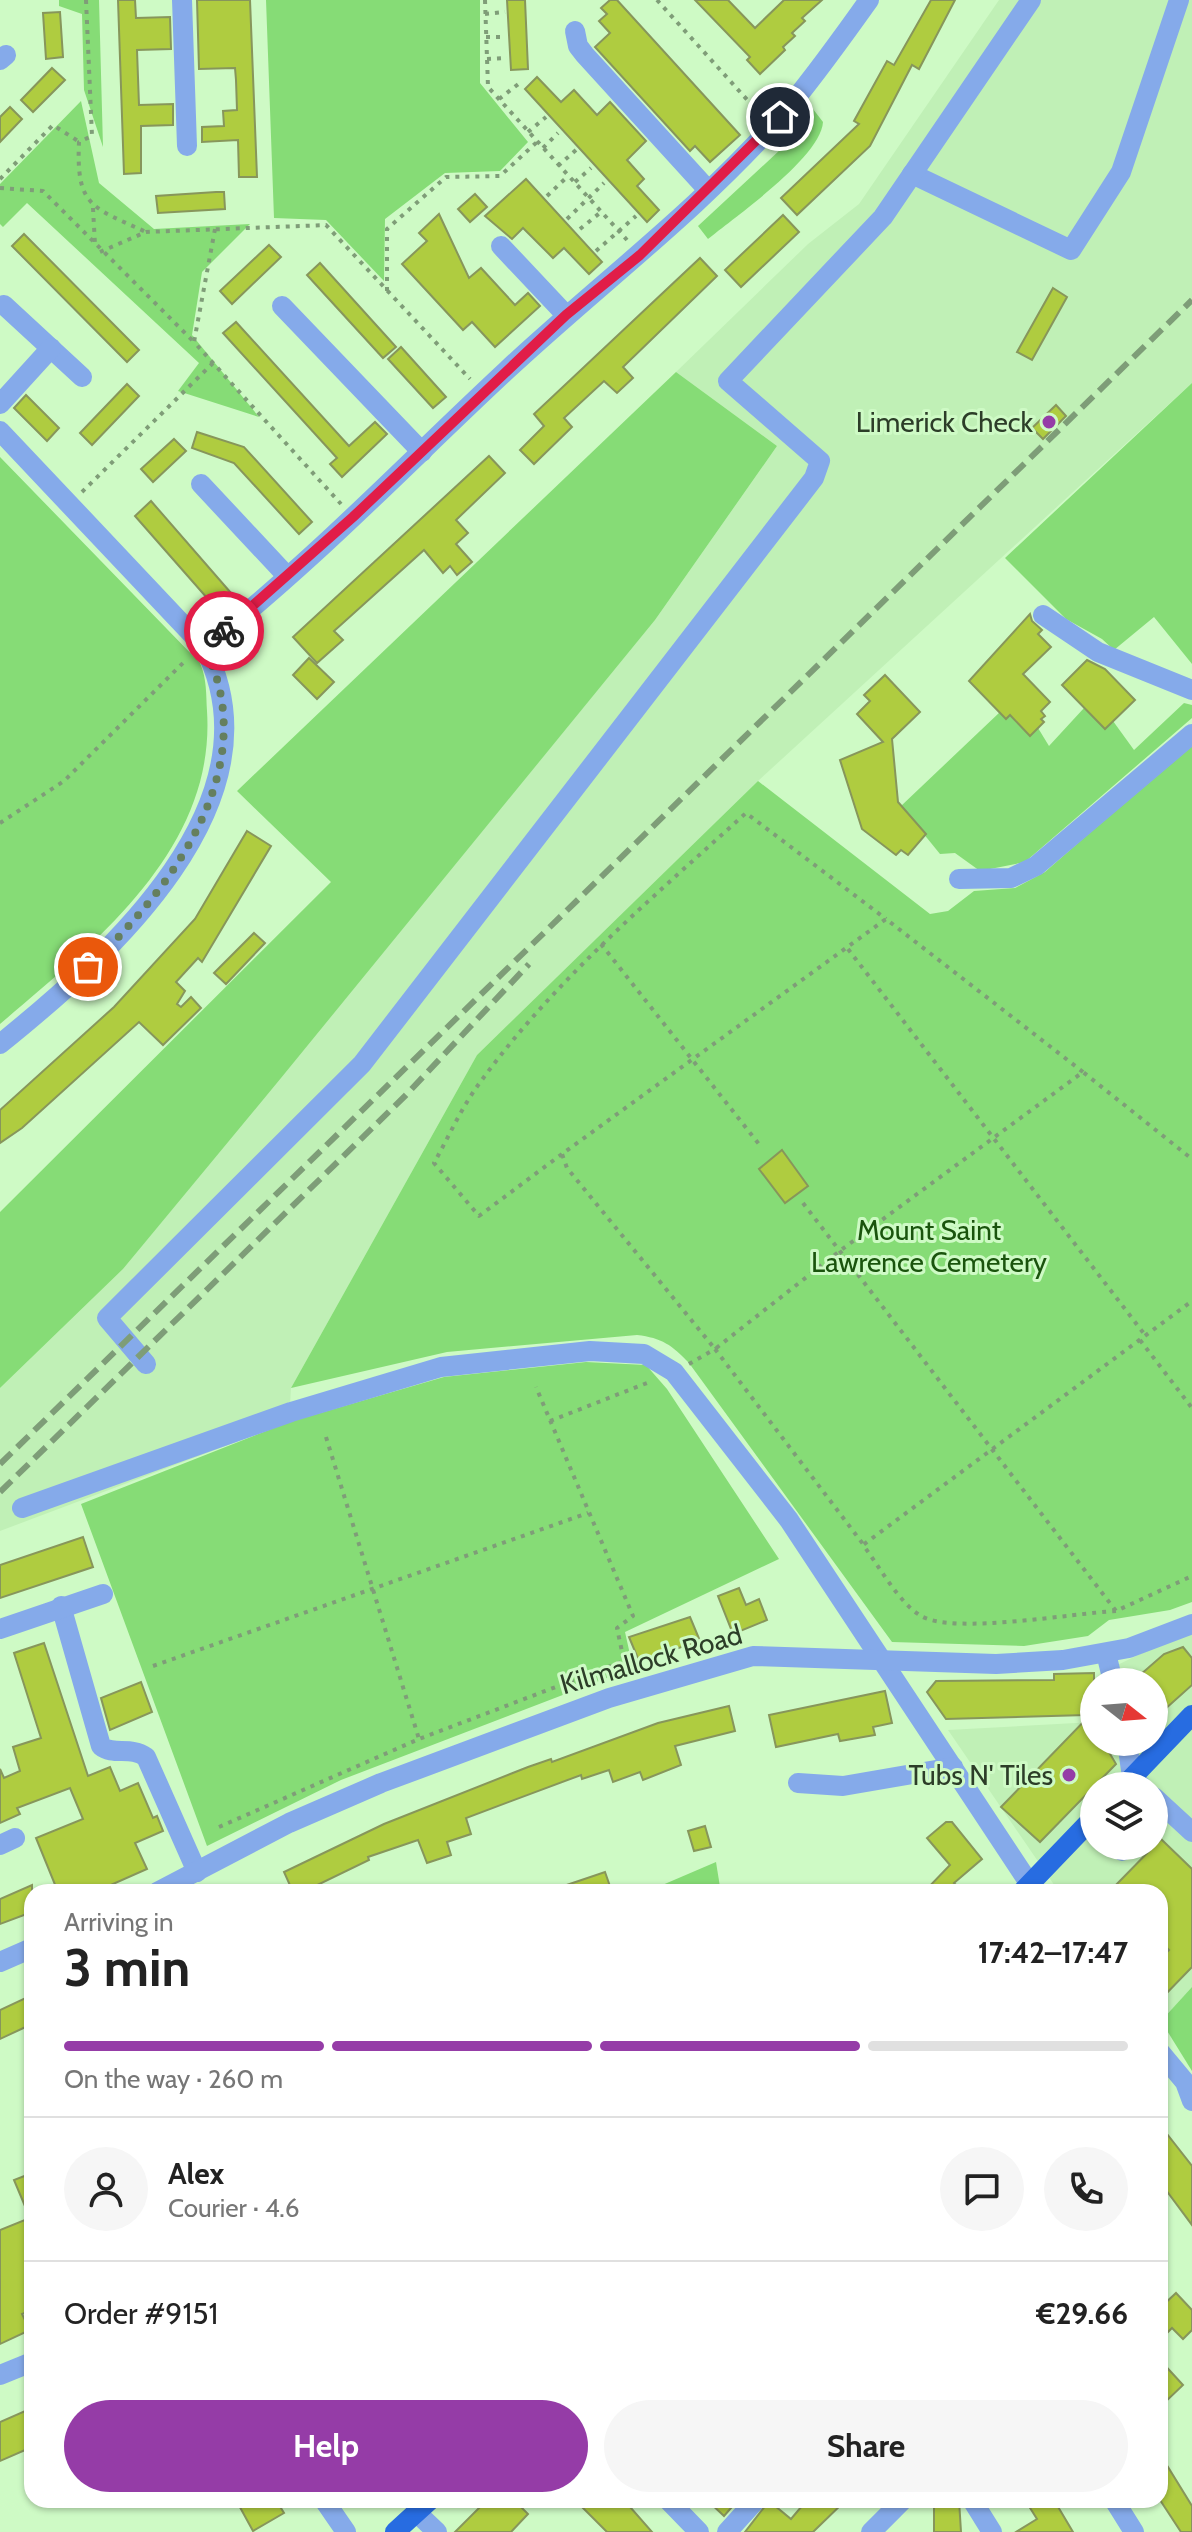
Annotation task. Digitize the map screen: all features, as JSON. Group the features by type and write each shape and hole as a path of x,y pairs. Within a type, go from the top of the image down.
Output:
{"main road":[{"path":"1142,1772 1192,1715"},
{"path":"1034,1884 1080,1835"},
{"path":"395,2532 421,2508"}],"street":[{"path":"182,0 187,146"},
{"path":"204,647 353,517 566,315 640,255 708,190 771,126 820,69 869,0"},
{"path":"146,1364 107,1318 362,1064 814,478 820,461 728,381 883,217 1031,0"},
{"path":"912,174 1071,250 1121,172 1179,0"},
{"path":"575,31 578,46 585,55 708,190"},
{"path":"501,246 566,315"},
{"path":"4,305 82,377"},
{"path":"282,306 422,452"},
{"path":"0,404 51,348"},
{"path":"0,431 204,647 219,682 225,724 222,763 206,811 176,863 126,929 71,983 0,1044"},
{"path":"201,484 287,576"},
{"path":"1043,615 1098,652 1192,690"},
{"path":"959,879 1011,878 1036,866 1192,734"},
{"path":"22,1508 291,1412 441,1367 590,1351 644,1354 674,1372 789,1520 953,1767 1026,1884"},
{"path":"0,1629 103,1594"},
{"path":"61,1606 101,1746 106,1750 138,1751 146,1757 197,1872"},
{"name":"Kilmallock Road","path":"173,1884 289,1823 381,1783 609,1698 753,1656 996,1664 1063,1660 1129,1648 1192,1624"},
{"path":"1106,1653 1110,1668"},
{"path":"798,1783 843,1786 953,1767"},
{"path":"1168,1810 1192,1832"},
{"path":"0,1962 24,1952"},
{"path":"1168,2062 1185,2082 1192,2101"},
{"path":"0,2375 24,2365"},
{"path":"330,2508 346,2532"},
{"path":"424,2508 437,2532"},
{"path":"676,2508 699,2532"},
{"path":"727,2532 749,2508"},
{"path":"871,2532 894,2508"},
{"path":"897,2532 900,2508"},
{"path":"977,2508 992,2532"},
{"path":"1119,2508 1134,2532"}],"path":[{"path":"79,142 92,136 86,0"},
{"path":"485,0 488,87 640,255"},
{"path":"657,0 771,126"},
{"path":"485,14 505,12"},
{"path":"486,37 506,37"},
{"path":"487,59 507,58"},
{"path":"499,99 521,82"},
{"path":"528,132 546,117"},
{"path":"0,179 53,125 79,142"},
{"path":"543,148 558,133"},
{"path":"79,142 77,178 93,208 95,247"},
{"path":"387,291 387,229 446,177 500,176 537,142"},
{"path":"558,166 576,150"},
{"path":"574,183 591,168"},
{"path":"547,196 568,176"},
{"path":"567,219 604,183"},
{"path":"0,188 43,191 95,247 194,342 353,517"},
{"path":"93,208 146,232"},
{"path":"580,229 601,212"},
{"path":"596,251 636,216"},
{"path":"100,252 146,232 326,225 482,393"},
{"path":"194,342 215,229"},
{"path":"69,504 213,363"},
{"path":"0,823 64,781 204,647"},
{"path":"886,919 479,1216 434,1163 484,1078 513,1040 601,944 746,813 886,919 1192,1159"},
{"path":"601,944 762,1148"},
{"path":"848,949 1145,1335"},
{"path":"550,1421 674,1372 715,1349 841,1250 1083,1072"},
{"path":"562,1154 567,1168 715,1349 911,1608 924,1617 955,1624 1116,1611 1192,1576"},
{"path":"803,1203 1116,1611"},
{"path":"863,1545 1192,1301"},
{"path":"1139,1339 1192,1408"},
{"path":"219,1827 419,1739 624,1661 617,1628 633,1616 536,1387"},
{"path":"326,1437 419,1739"},
{"path":"153,1666 588,1513"}],"shaded area":[{"path":"999,0 1192,0 1192,383 758,781 477,1055 291,1388 289,1422 0,1531 0,1388 123,1269 655,620 777,446 676,372 808,244 859,204"},
{"path":"1192,1629 1192,1987 1168,2013 1168,1884 1054,1884 948,1730 1080,1723 1080,1756 1168,1756 1168,1668 1111,1668"}],"green space":[{"path":"59,0 99,0 103,147 84,90 82,14 59,6"},
{"path":"266,0 480,0 480,83 528,142 500,171 445,173 385,219 384,281 326,220 274,218"},
{"path":"81,101 99,183 154,229 250,224 202,272 192,335 259,417 178,391 199,363 27,203 3,227 0,224 0,184"},
{"path":"813,109 823,122 819,136 808,152 775,185 708,239 698,226 781,149"},
{"path":"676,372 777,446 655,620 281,1078 123,1269 0,1388 0,1212 331,882 237,791"},
{"path":"1192,383 1192,664 1154,617 1114,650 1102,639 1066,619 1005,558"},
{"path":"0,457 200,663 207,711 205,761 192,807 171,849 110,926 0,1024"},
{"path":"1184,703 1192,705 1192,718 1025,862 980,871 955,853 940,854 901,806 1000,712 1006,718 1010,715 1030,736 1038,728 1049,746 1084,708 1105,729 1113,721 1134,750"},
{"name":"Mount Saint Lawrence Cemetery","path":"1192,743 1192,1602 1170,1610 1109,1620 1088,1636 1024,1646 892,1642 689,1363 672,1347 653,1338 637,1335 447,1352 291,1388 477,1055 758,781 930,914 948,911 974,891 1015,888 1045,872"},
{"path":"586,1362 646,1365 667,1389 779,1559 625,1632 633,1668 341,1780 207,1846 81,1504 289,1422 444,1377"},
{"path":"716,1862 720,1884 665,1884"},
{"path":"1192,1987 1192,2071 1168,2032 1168,2013"}],"building":[{"path":"118,0 135,0 136,18 170,17 171,49 137,50 139,105 173,104 173,125 141,126 141,173 124,174"},
{"path":"197,0 250,0 257,177 239,177 238,140 202,142 202,127 224,126 223,111 237,110 236,80 235,68 199,69"},
{"path":"507,0 525,0 528,69 511,70"},
{"path":"610,0 617,0 740,135 710,162 695,146 690,151 595,47 610,33 599,21 607,14 601,8"},
{"path":"695,0 728,0 755,28 784,0 822,0 802,18 805,21 792,33 795,36 783,47 785,50 760,74 747,60 750,57"},
{"path":"931,0 955,0 919,69 912,65 870,146 797,215 781,198 859,124 854,121 887,61 894,65"},
{"path":"60,12 63,57 46,59 43,13"},
{"path":"52,68 65,80 33,112 21,100"},
{"path":"537,77 561,102 574,90 597,115 610,102 646,141 627,160 644,179 637,186 659,210 647,222 525,89"},
{"path":"10,107 22,119 0,142 0,117"},
{"path":"526,179 602,262 589,274 564,248 553,258 523,228 512,239 485,216"},
{"path":"224,192 225,209 158,213 156,196"},
{"path":"475,194 487,207 470,222 458,209"},
{"path":"439,214 469,278 481,268 515,305 528,293 540,306 495,347 472,322 463,330 402,264 427,241 419,233"},
{"path":"783,215 799,232 741,287 725,270"},
{"path":"24,234 139,350 127,362 12,246"},
{"path":"269,245 281,257 232,304 220,291"},
{"path":"700,258 717,276 623,367 633,378 617,393 604,381 564,418 572,427 534,464 520,450 544,426 534,414"},
{"path":"320,263 396,347 383,358 307,275"},
{"path":"1053,288 1067,297 1032,360 1017,352"},
{"path":"236,322 349,446 375,422 387,434 342,477 330,464 337,458 223,333"},
{"path":"401,347 446,397 433,408 388,359"},
{"path":"127,384 139,396 92,445 80,433"},
{"path":"26,395 59,428 47,441 14,408"},
{"name":"Limerick Check","path":"1056,405 1066,416 1043,439 1032,428"},
{"path":"197,432 244,447 312,522 299,534 234,463 192,448"},
{"path":"174,439 186,451 153,482 141,469"},
{"path":"489,456 505,473 456,520 468,533 456,544 472,562 457,575 450,566 443,573 424,550 334,631 343,640 317,663 293,637"},
{"path":"151,501 231,593 215,607 135,516"},
{"path":"1030,614 1032,621 1042,630 1038,634 1051,647 1023,674 1050,702 1041,711 1045,716 1041,719 1044,722 1030,736 1010,715 1006,719 969,681"},
{"path":"309,658 334,682 317,699 293,675"},
{"path":"1087,660 1105,669 1135,700 1105,729 1062,685"},
{"path":"885,675 920,712 892,739 898,802 926,834 908,855 901,850 896,855 862,829 840,760 883,742 857,714 870,701 864,695"},
{"path":"247,831 271,846 202,962 198,958 176,982 185,991 177,1004 181,1007 191,997 201,1008 163,1045 139,1022 22,1128 0,1143 0,1110 114,1007 195,919"},
{"path":"254,933 265,943 226,984 214,973"},
{"path":"782,1150 808,1186 785,1203 759,1169"},
{"path":"83,1537 93,1567 0,1598 0,1565"},
{"path":"739,1588 746,1605 759,1599 767,1620 733,1634 718,1596"},
{"path":"690,1617 700,1641 639,1661 629,1637"},
{"path":"44,1643 88,1776 110,1767 120,1791 138,1783 153,1818 157,1816 163,1831 135,1843 147,1869 113,1884 55,1884 36,1838 83,1819 70,1788 17,1808 20,1814 0,1823 0,1769 4,1778 20,1771 13,1747 41,1738 14,1653"},
{"path":"1183,1647 1192,1658 1192,1685 1168,1706 1168,1668 1148,1668 1164,1654"},
{"path":"1080,1673 1080,1715 946,1719 927,1692 936,1681 1054,1680 1054,1674"},
{"path":"141,1682 152,1712 110,1730 101,1698"},
{"path":"885,1691 892,1723 873,1727 875,1735 840,1741 838,1734 776,1747 769,1715"},
{"path":"729,1706 735,1731 675,1746 681,1765 643,1780 640,1772 613,1782 609,1770 582,1779 581,1775 466,1818 471,1834 447,1842 451,1855 427,1863 418,1840 368,1857 369,1860 320,1884 289,1884 284,1872 384,1824 528,1767 551,1759 552,1762 658,1723"},
{"name":"Tubs N' Tiles","path":"1080,1725 1080,1756 1111,1756 1116,1764 1108,1772 1080,1772 1080,1801 1040,1842 1001,1807"},
{"path":"946,1822 952,1822 982,1859 955,1884 932,1884 950,1865 927,1838"},
{"path":"705,1826 711,1847 694,1851 688,1831"},
{"path":"1168,1846 1192,1869 1192,1967 1168,1992 1169,1950 1168,1884 1117,1884 1140,1860 1168,1860"},
{"path":"605,1872 609,1884 570,1884"},
{"path":"24,1888 24,1915 0,1924 0,1899"},
{"path":"24,1999 24,2028 0,2039 0,2010"},
{"path":"1168,2135 1192,2166 1192,2225 1168,2193"},
{"path":"24,2176 24,2204 14,2180"},
{"path":"24,2220 24,2333 0,2344 0,2230"},
{"path":"1176,2293 1192,2310 1192,2330 1183,2339 1172,2328 1168,2332 1168,2300"},
{"path":"1168,2369 1183,2385 1168,2399"},
{"path":"24,2412 24,2450 0,2461 0,2422"},
{"path":"1168,2467 1192,2506 1192,2532 1181,2532 1165,2508 1168,2508"},
{"path":"240,2508 281,2508 284,2513 253,2531"},
{"path":"479,2508 522,2508 528,2514 511,2532 455,2532"},
{"path":"583,2508 631,2508 652,2532 607,2532"},
{"path":"716,2508 731,2508 724,2516"},
{"path":"764,2508 778,2508 791,2519 800,2508 838,2508 813,2532 745,2532"},
{"path":"934,2508 960,2508 961,2532 934,2532"},
{"path":"1030,2508 1059,2508 1073,2532 1016,2532 1037,2519"}],"railway":[{"path":"0,1464 1192,300"},
{"path":"0,1492 406,1095 529,964"}],"way so far":[{"path":"88,967 126,929 176,863 191,840 217,785 224,750 223,702 213,664 204,647 224,631"}],"place":[{"name":"Limerick Check","path":"1049,422"},
{"name":"Tubs N' Tiles","path":"1069,1775"}],"route":[{"path":"224,631 353,517 566,315 640,255 780,117"}]}
